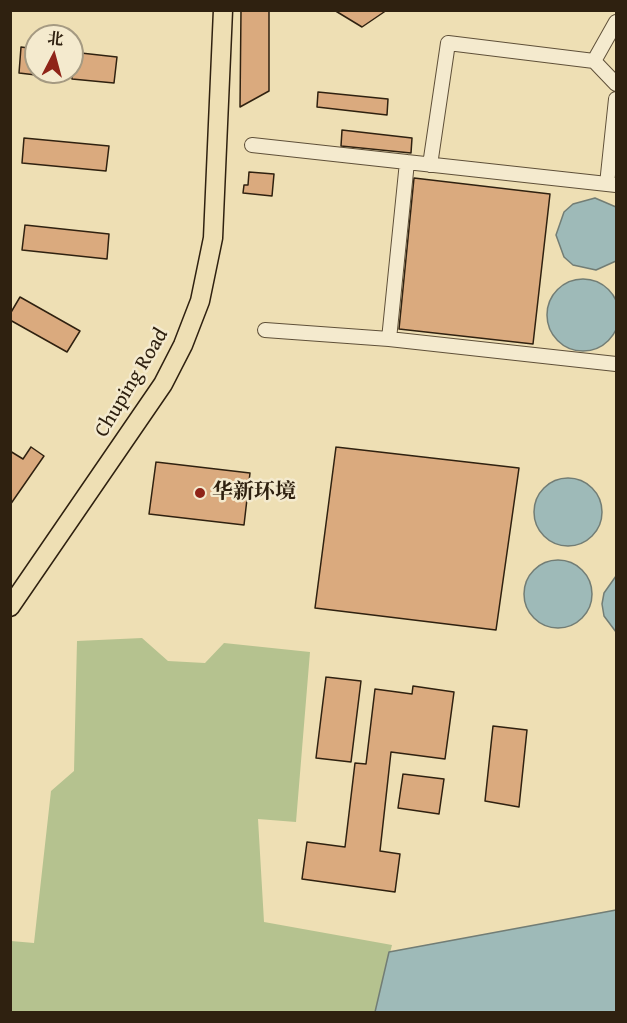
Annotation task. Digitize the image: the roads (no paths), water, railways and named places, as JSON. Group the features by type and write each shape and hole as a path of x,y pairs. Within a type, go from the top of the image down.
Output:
{"main road":[{"name":"Chuping Road","path":"10,590 142,398 172,342 186,308 200,255 206,214 212,10"},
{"name":"Chuping Road","path":"10,607 163,384 183,345 200,301 213,238 223,10"}],"street":[{"path":"594,61 616,22"},
{"path":"430,165 448,43 594,61 616,84"},
{"path":"252,145 612,185 616,99"},
{"path":"389,339 407,162"},
{"path":"265,330 389,339 616,364"}],"water":[{"path":"595,198 616,207 616,261 596,270 573,265 564,257 556,235 564,212 573,204"},
{"path":"583,279 603,285 613,295 619,315 613,335 603,345 583,351 563,345 553,335 547,315 553,295 563,285"},
{"path":"568,478 581,481 592,488 599,499 602,512 599,525 592,536 581,543 568,546 555,543 544,536 537,525 534,512 537,499 544,488 555,481"},
{"path":"551,560 565,560 577,565 587,575 592,594 587,613 577,623 565,628 551,628 539,623 529,613 524,601 524,587 529,575 539,565"},
{"path":"616,576 616,632 604,616 602,604 604,593"},
{"path":"616,910 616,1012 375,1012 389,952"}],"place":[{"name":"华新环境","path":"200,493"}]}
